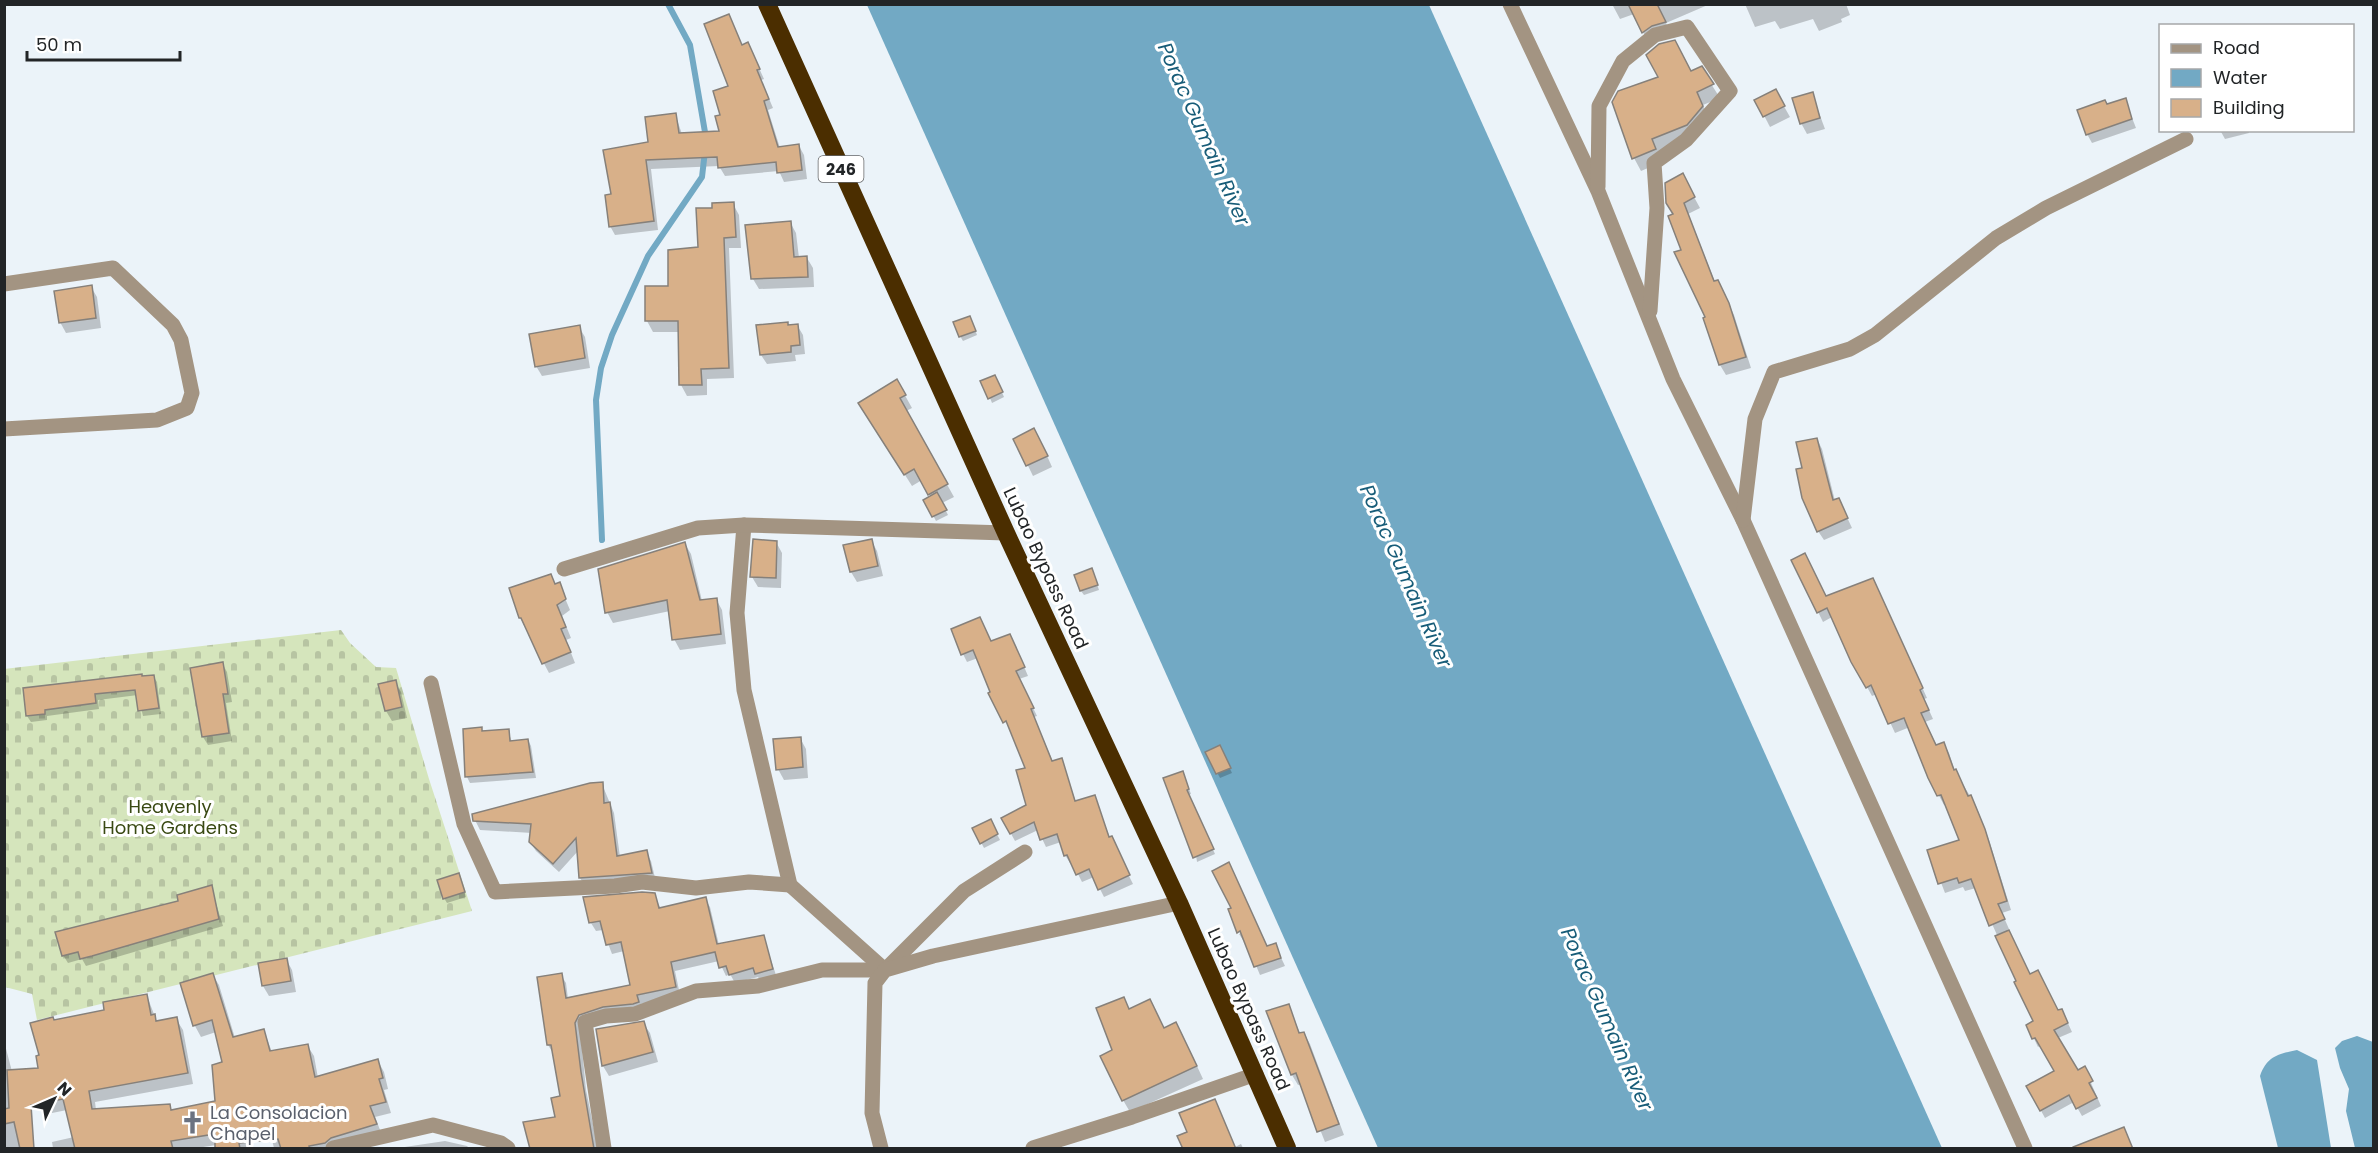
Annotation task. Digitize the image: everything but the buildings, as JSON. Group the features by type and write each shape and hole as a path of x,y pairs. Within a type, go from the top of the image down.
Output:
{"highway":[{"name":"Lubao Bypass Road","path":"766,4 1006,533 1179,903 1287,1149"}],"street":[{"path":"1510,4 1598,190 1673,379 1743,520 2025,1149"},
{"path":"1598,190 1599,106 1623,61 1655,35 1687,27 1730,91 1686,140 1654,163 1657,208 1650,317"},
{"path":"1743,520 1755,419 1774,372 1850,349 1875,335 1996,238 2046,208 2186,140"},
{"path":"4,284 113,268 173,325 181,340 192,393 187,408 157,420 4,429"},
{"path":"564,569 698,528 744,525 1006,533"},
{"path":"744,525 737,613 744,690 790,885 885,970"},
{"path":"431,682 464,824 495,892 615,886 642,882 696,888 749,882 790,885"},
{"path":"881,1149 872,1113 875,983 885,970 964,891 1025,852"},
{"path":"604,1149 585,1022 606,1016 634,1014 696,991 758,986 822,970 885,970 933,956 1179,903"},
{"path":"1033,1149 1132,1118 1256,1074"},
{"path":"333,1149 433,1125 501,1143 508,1149"}],"green space":[{"name":"Heavenly Home Gardens","path":"341,630 350,643 376,667 396,668 472,911 37,1020 32,994 5,987 4,669"}],"water":[{"name":"Porac Gumain River","path":"867,5 1429,5 1942,1148 1378,1148"},
{"path":"2357,1036 2373,1042 2373,1148 2355,1148 2346,1111 2349,1089 2335,1048 2342,1041"},
{"path":"2297,1050 2317,1060 2331,1148 2278,1148 2260,1076 2266,1064 2274,1057"}],"waterway":[{"path":"668,4 690,45 706,138"},
{"path":"602,540 596,400 601,368 612,335 648,256 702,177 705,151"}],"place":[{"name":"La Consolacion Chapel","path":"192,1122"}]}
